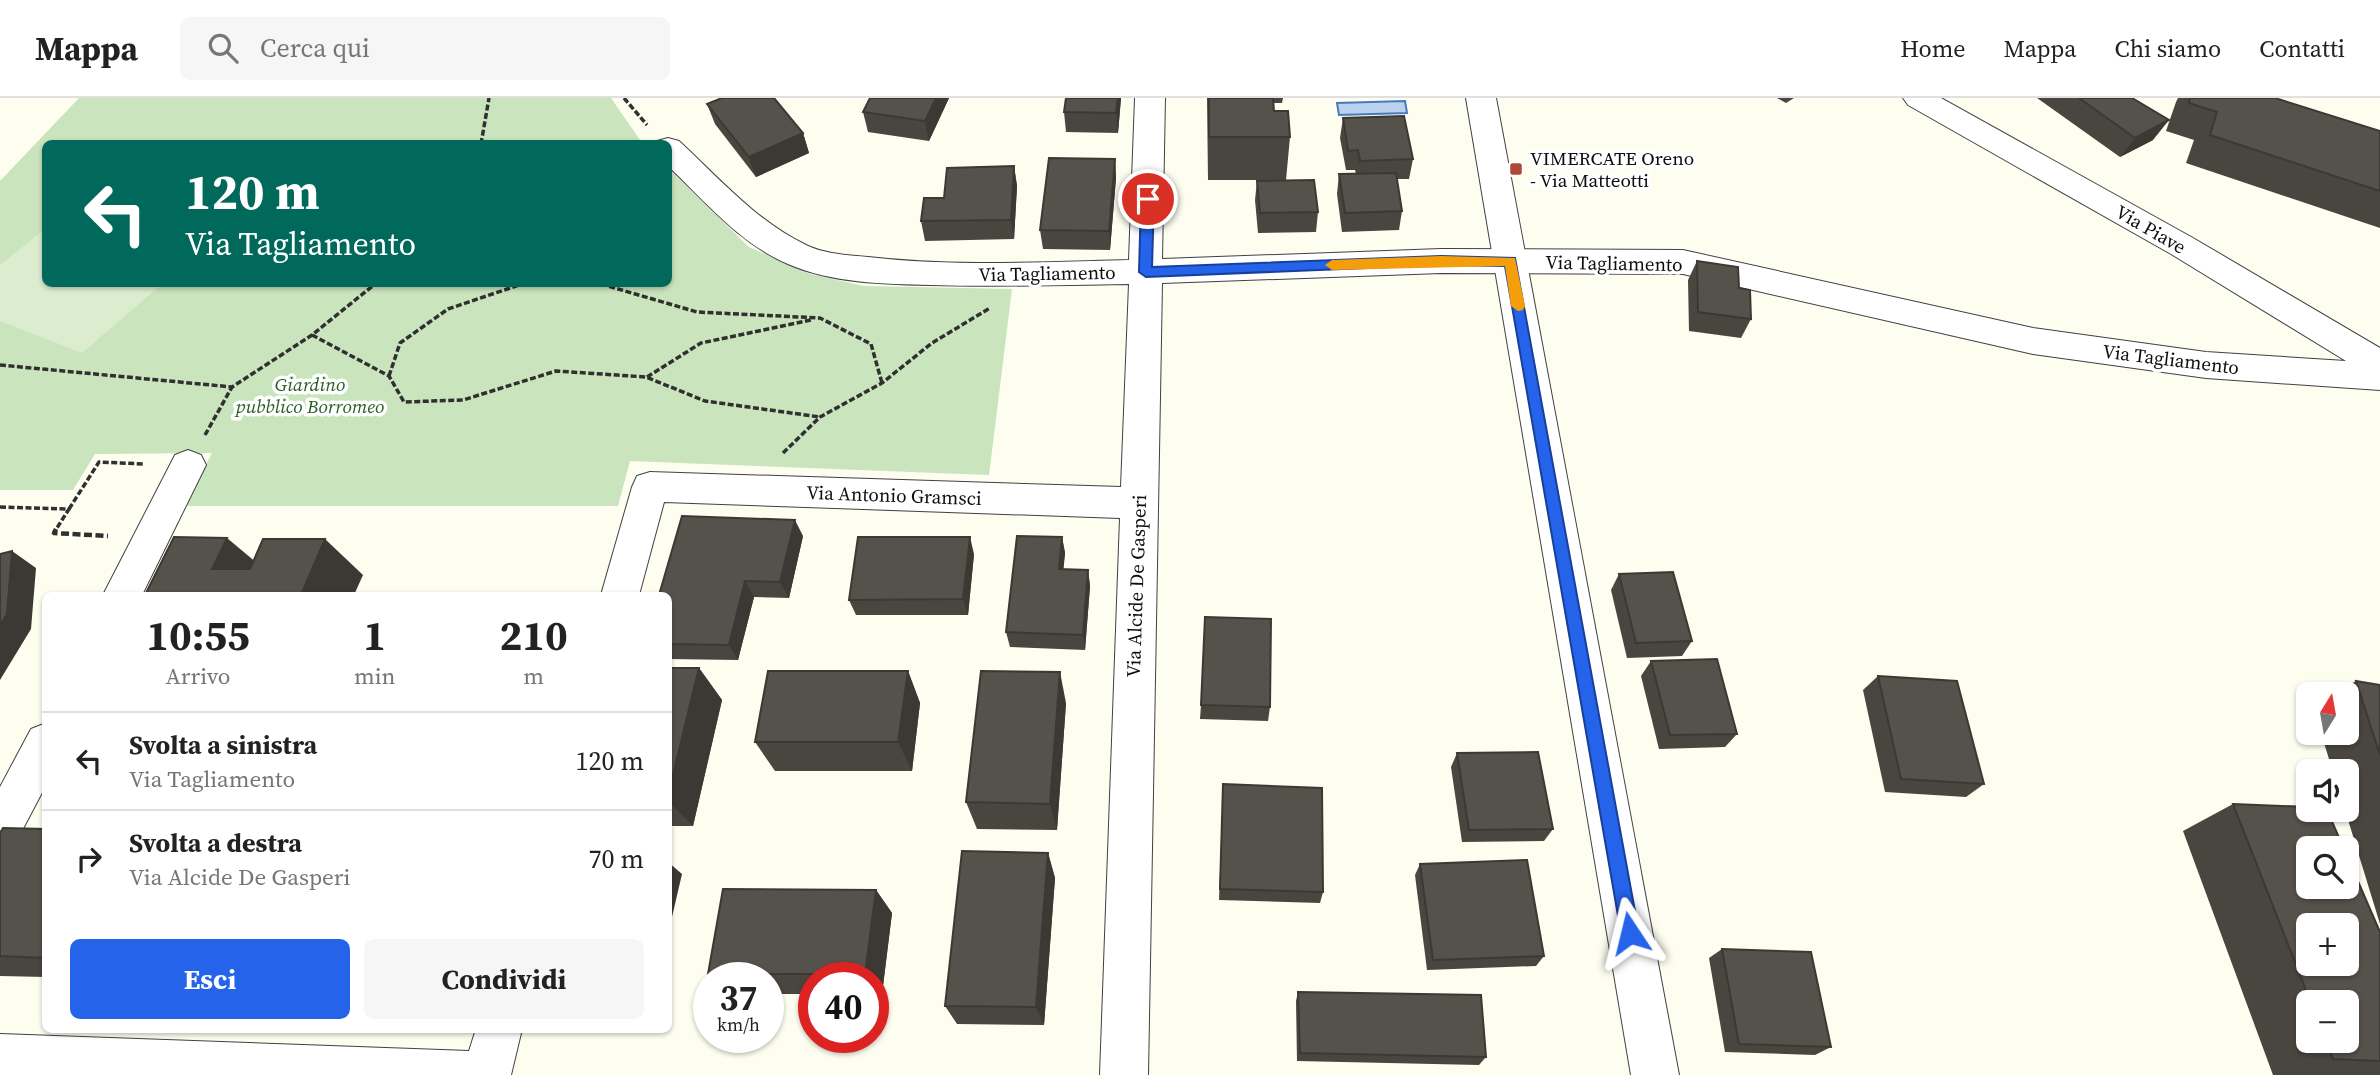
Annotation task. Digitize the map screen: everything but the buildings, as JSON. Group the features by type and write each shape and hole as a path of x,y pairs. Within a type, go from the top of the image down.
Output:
{"street":[{"name":"Via Alcide De Gasperi","path":"1124,1075 1150,98"},
{"path":"1481,98 1656,1075"},
{"name":"Via Piave","path":"1918,98 2182,246 2380,365"},
{"name":"Via Tagliamento","path":"672,151 758,233 799,256 838,267 892,272 1035,274 1441,261 1682,262 2033,341 2206,365 2380,377"},
{"path":"124,592 188,465"},
{"name":"Via Antonio Gramsci","path":"621,592 650,487 1139,503"},
{"path":"0,830 42,750"},
{"path":"0,1057 486,1075 498,1033"}],"path":[{"path":"482,140 489,98"},
{"path":"624,98 660,140"},
{"path":"312,335 389,376 404,402 463,400 556,371 646,377 705,401 820,417 882,383 932,343 977,318 1035,274"},
{"path":"151,539 54,533 99,462 188,465 232,387 312,335 371,287"},
{"path":"389,376 400,344 448,309 513,287"},
{"path":"611,287 697,312 820,318 870,344 882,383"},
{"path":"646,377 701,343 820,318"},
{"path":"0,365 232,387"},
{"path":"0,507 69,509"}],"green space":[{"name":"Giardino pubblico Borromeo","path":"79,98 611,98 640,140 42,140 42,287 672,287 672,172 749,247 810,274 864,286 1012,289 989,475 630,461 618,506 184,506 212,453 95,454 73,490 0,490 0,181"},
{"path":"42,231 42,287 159,287 82,353 0,321 0,265"}],"water":[{"path":"1405,101 1407,113 1339,115 1337,103"}],"slow traffic":[{"path":"1332,265 1510,261 1518,306"}],"place":[{"name":"VIMERCATE Oreno - Via Matteotti","path":"1516,169"}],"route":[{"path":"1148,199 1146,272 1510,261 1630,933"}]}
